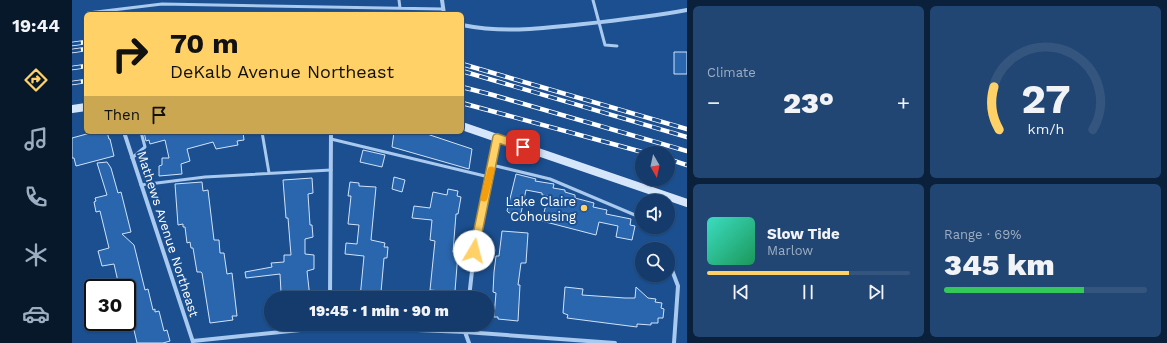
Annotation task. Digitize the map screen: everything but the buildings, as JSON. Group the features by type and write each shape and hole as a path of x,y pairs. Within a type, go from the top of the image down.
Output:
{"main road":[{"path":"72,109 84,107"},
{"path":"464,127 687,203"}],"street":[{"path":"442,0 444,12"},
{"path":"464,25 516,31 600,22 687,10"},
{"name":"Mathews Avenue Northeast","path":"125,134 193,342"},
{"path":"330,291 332,134"},
{"path":"470,291 476,235 497,138"},
{"path":"674,343 678,286 675,278"},
{"path":"193,342 282,331"},
{"path":"441,331 616,343"},
{"path":"465,332 469,343"}],"lane":[{"path":"241,5 242,0"},
{"path":"399,0 400,8"},
{"path":"593,0 605,45 617,46"},
{"path":"96,12 162,4 443,9"},
{"path":"132,158 146,147 142,134"},
{"path":"262,134 269,173"},
{"path":"331,139 489,177"},
{"path":"492,165 550,179 635,215"},
{"path":"141,185 205,177 331,170"}],"railway":[{"path":"72,44 84,42"},
{"path":"72,51 84,49"},
{"path":"464,65 687,129"},
{"path":"72,68 84,66"},
{"path":"464,72 687,137"},
{"path":"72,83 84,81"},
{"path":"464,88 687,151"},
{"path":"464,104 635,150"},
{"path":"675,161 687,165"}],"slow traffic":[{"path":"484,198 491,170"}],"place":[{"name":"Lake Claire Cohousing","path":"584,208"}],"route":[{"path":"474,251 476,235 497,138 523,147"}]}
